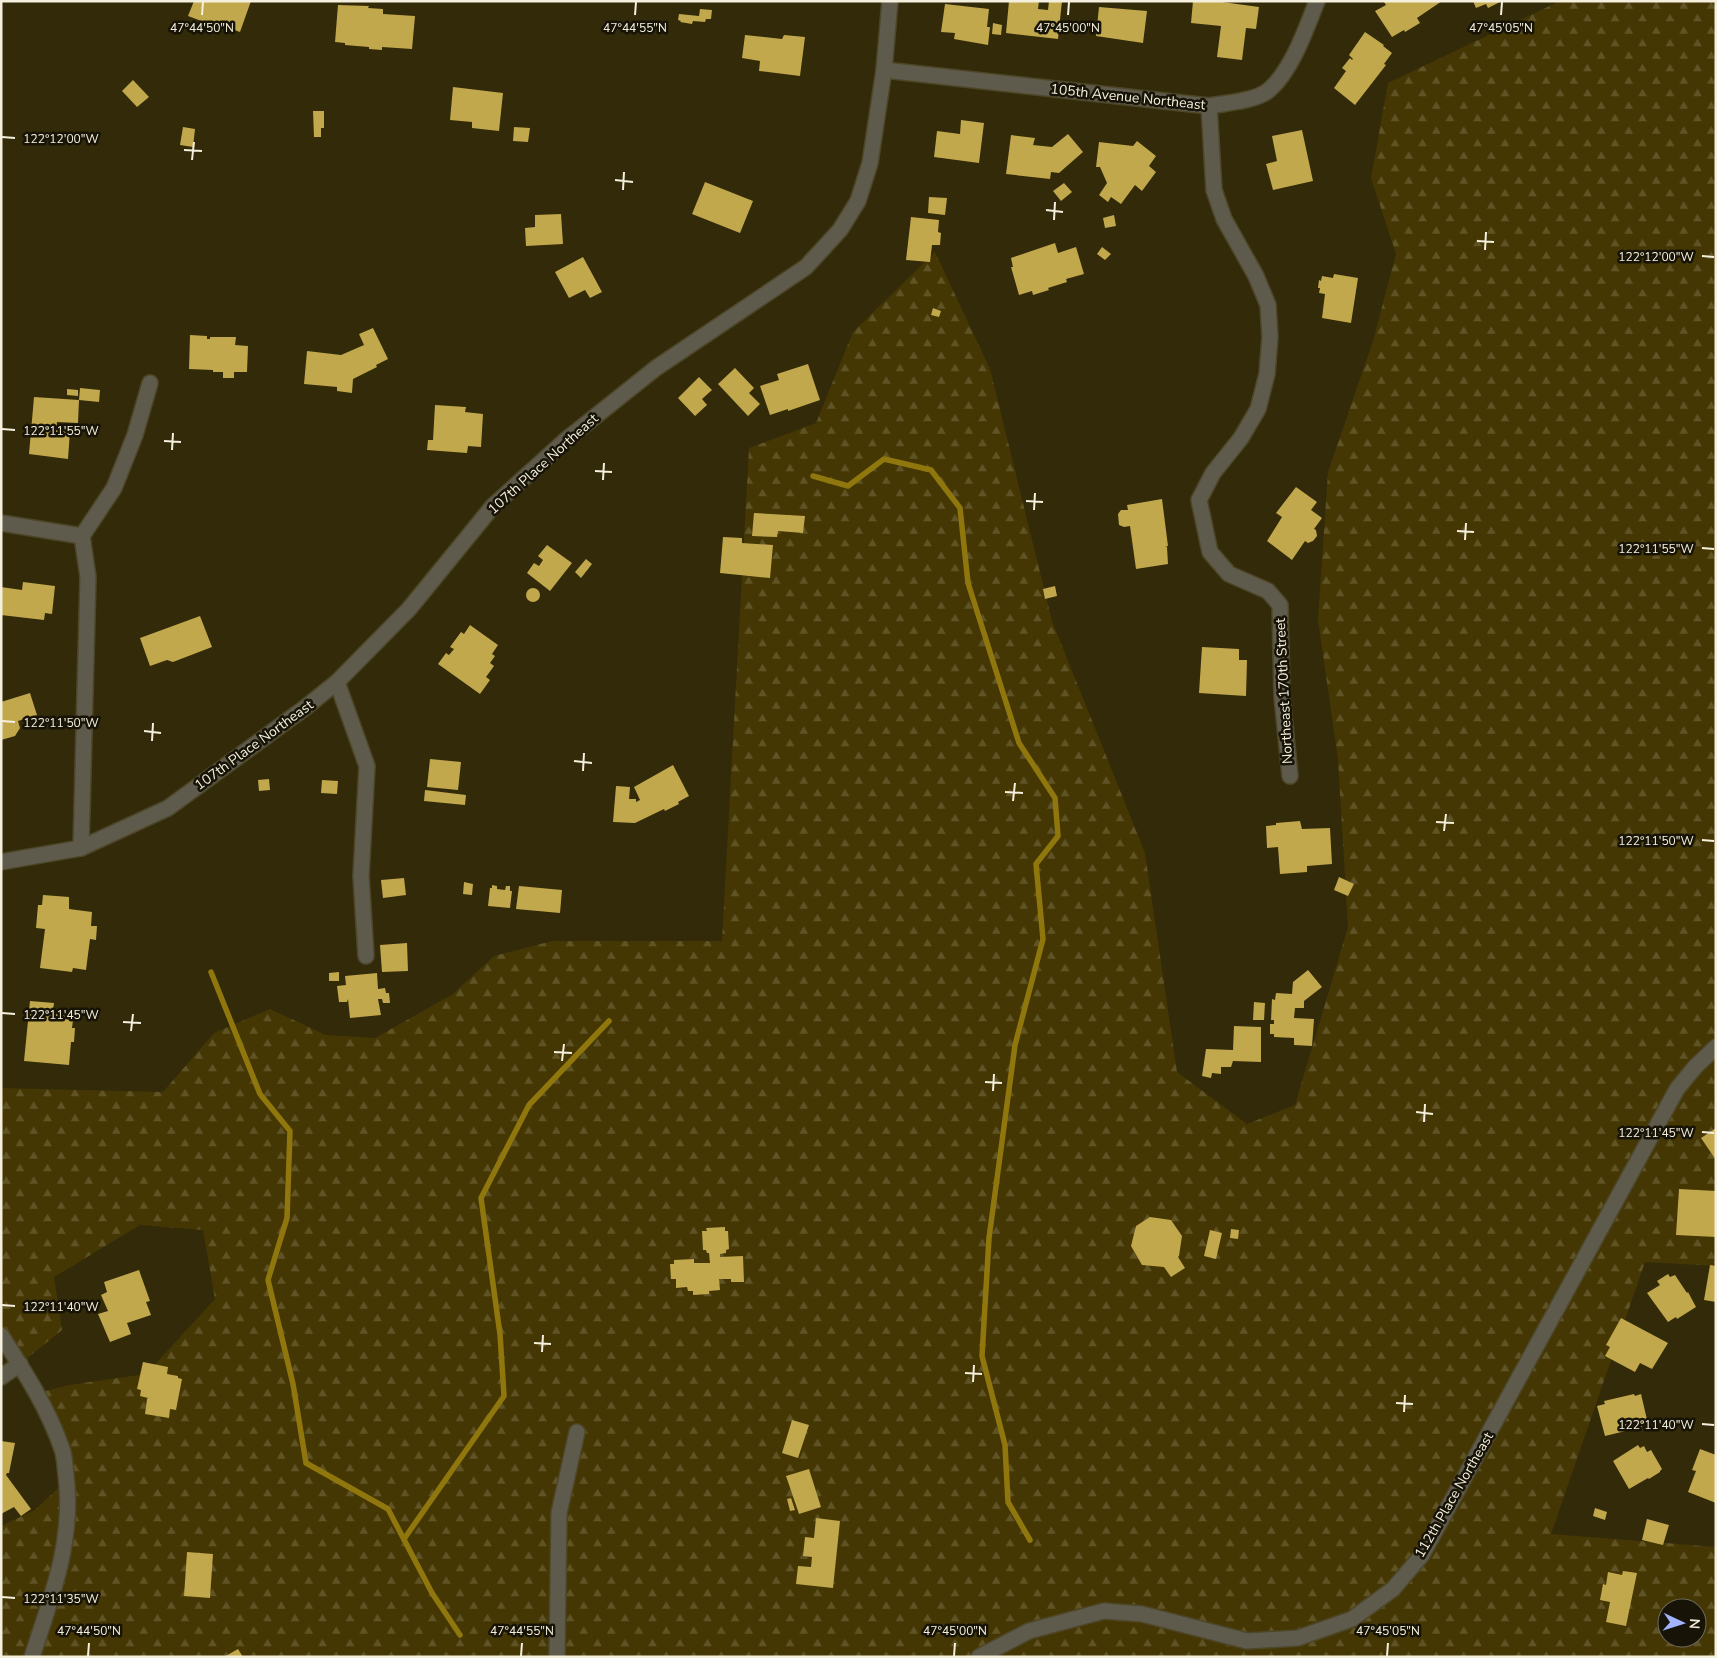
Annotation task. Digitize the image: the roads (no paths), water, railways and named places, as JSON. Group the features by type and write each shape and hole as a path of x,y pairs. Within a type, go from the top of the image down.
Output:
{"street":[{"name":"107th Place Northeast","path":"1,862 81,848 168,808 306,707 337,682 409,609 493,506 567,439 656,368 806,267 840,230 858,201 870,163 884,70 890,1"},
{"name":"105th Avenue Northeast","path":"884,70 1209,106 1241,101 1268,91 1286,71 1306,30 1317,1"},
{"name":"Northeast 170th Street","path":"1209,106 1214,190 1224,219 1256,276 1268,305 1270,337 1267,374 1258,409 1240,438 1213,473 1199,500 1210,552 1230,574 1268,591 1280,605 1282,697 1290,776"},
{"path":"81,848 88,577 82,536 114,488 135,435 150,383"},
{"path":"1,523 82,536"},
{"path":"337,682 367,766 361,876 366,956"},
{"name":"112th Place Northeast","path":"979,1657 1029,1631 1104,1611 1142,1614 1247,1641 1298,1638 1352,1619 1392,1590 1422,1555 1677,1089 1695,1067 1716,1047"},
{"path":"1,1335 39,1397 63,1450 69,1512 63,1559 32,1657"},
{"path":"1,1376 20,1364"},
{"path":"557,1657 559,1513 578,1432"}],"waterway":[{"path":"813,476 848,486 884,459 931,470 960,508 968,583 1019,743 1055,798 1058,836 1036,864 1043,939 1015,1045 989,1238 982,1356 1005,1445 1008,1502 1030,1540"},
{"path":"211,972 260,1094 290,1131 287,1218 268,1280 293,1384 306,1463 388,1509 432,1593 460,1635"},
{"path":"404,1539 504,1396 500,1334 481,1198 529,1105 609,1021"}]}
